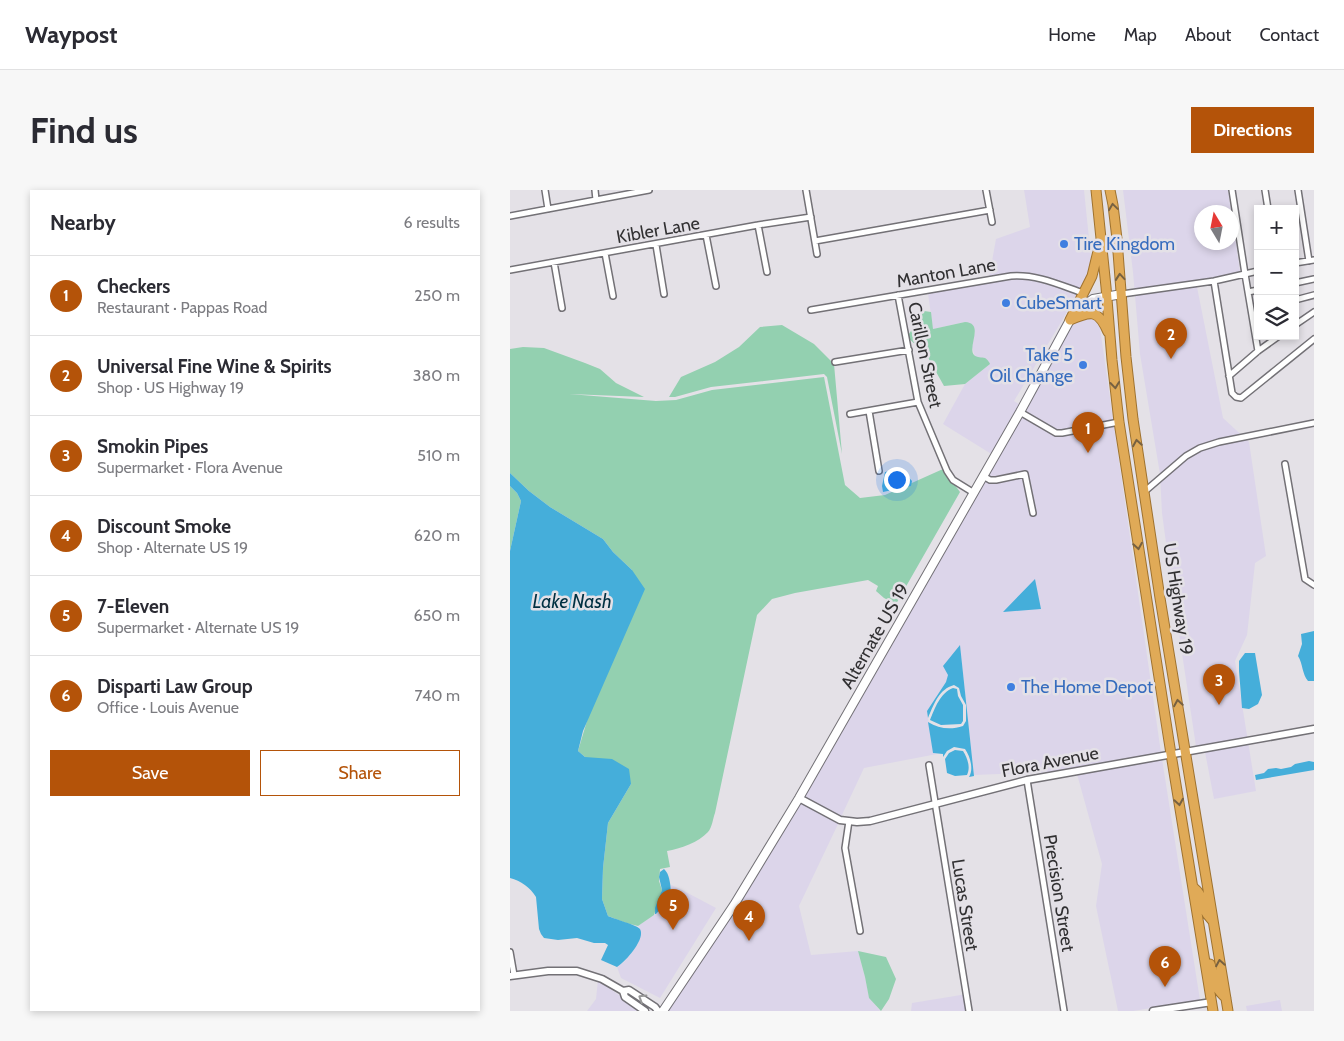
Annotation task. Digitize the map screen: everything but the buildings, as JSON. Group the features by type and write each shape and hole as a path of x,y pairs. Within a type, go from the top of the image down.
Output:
{"highway":[{"name":"US Highway 19","path":"1096,190 1119,422 1212,1006"},
{"name":"US Highway 19","path":"1110,190 1115,222 1130,390 1144,492 1228,1011"},
{"path":"1070,320 1092,276 1102,237"},
{"path":"1070,320 1092,313 1103,322 1110,336"},
{"path":"1117,402 1125,430 1134,484 1136,488 1144,492"},
{"path":"1133,513 1140,514 1142,518 1148,550 1156,564"},
{"path":"1192,887 1202,898 1204,909 1213,922"},
{"path":"1204,954 1211,966 1218,991 1226,998"},
{"path":"1212,1006 1217,1004 1220,1011"}],"main road":[{"name":"Alternate US 19","path":"663,1011 734,905 799,798 984,476 1070,320 1082,307 1093,299 1122,294"}],"street":[{"path":"545,190 548,209"},
{"path":"594,190 596,200"},
{"path":"510,216 649,190"},
{"path":"806,190 817,254"},
{"path":"986,190 992,222"},
{"path":"1232,190 1248,292 1254,306"},
{"path":"1265,190 1267,205"},
{"path":"1298,190 1311,260"},
{"path":"815,241 990,210"},
{"name":"Kibler Lane","path":"510,270 811,217"},
{"path":"758,225 767,272"},
{"path":"706,235 716,286"},
{"path":"656,244 664,294"},
{"path":"605,253 613,296"},
{"path":"554,262 562,308"},
{"path":"1122,294 1254,272"},
{"name":"Manton Lane","path":"812,310 1021,275 1035,277 1083,293"},
{"path":"1299,282 1314,279"},
{"path":"1214,280 1232,393 1236,398 1242,398 1314,339"},
{"path":"1248,292 1254,291"},
{"name":"Carillon Street","path":"898,295 918,402 947,471 953,480 974,493"},
{"path":"1299,299 1314,296"},
{"path":"1299,322 1314,312"},
{"path":"1257,340 1258,351"},
{"path":"1229,376 1273,340"},
{"path":"836,362 909,350"},
{"path":"850,414 918,402"},
{"path":"869,411 879,471"},
{"path":"1020,412 1056,432 1062,433 1119,422"},
{"path":"1144,492 1186,456 1200,448 1219,442 1314,423"},
{"path":"1285,464 1305,579 1314,584"},
{"path":"984,476 990,480 996,480 1025,474 1033,513"},
{"name":"Flora Avenue","path":"799,798 840,820 857,822 1027,780 1314,729"},
{"name":"Lucas Street","path":"929,765 969,1011"},
{"name":"Precision Street","path":"1027,780 1064,1011"},
{"path":"849,821 845,848 860,931"},
{"path":"510,952 512,976 548,971 577,971 602,979 623,991 629,990 658,1011"},
{"path":"623,991 625,997 646,1011"},
{"path":"1152,1011 1212,1006"}],"shaded area":[{"path":"1024,190 1084,190 1092,268 993,455 943,424 965,384 990,364 975,357 972,347 975,331 965,322 933,329 928,293 989,279 1016,281 989,278 996,239 1030,227","holes":["1071,307 1019,404 1014,401"]},
{"path":"1123,190 1228,190 1230,205 1194,205 1194,250 1237,250 1241,278 1197,287 1223,418 1249,442 1266,556 1255,563 1247,635 1235,661 1256,791 1214,799 1205,752 1197,753 1162,513 1160,474 1140,354"},
{"path":"1085,317 1099,321 1161,753 1061,771 974,775 960,646 946,682 927,711 933,753 937,754 864,768 841,817 803,797 1071,322"},
{"path":"1162,759 1200,1000 1133,1011 1118,1011 1096,906 1102,864 1077,774"},
{"path":"800,802 839,822 799,906 811,955 858,951 869,997 880,1011 667,1011"},
{"path":"671,885 716,908 660,998 621,978 617,967 624,962 638,944 640,928 638,926 659,911 671,891"},
{"path":"598,980 641,1011 587,1011 596,999"},
{"path":"967,994 970,1011 911,1011 912,1003"},
{"path":"1280,1000 1282,1011 1247,1011 1246,1006"}],"green space":[{"path":"924,311 931,312 933,329 965,322 971,323 975,331 972,351 974,355 985,358 990,364 965,384 944,386 926,354 907,337"},
{"path":"782,325 814,344 834,364 842,454 827,377 824,374 711,387 669,397 681,377 715,362 739,347 760,327"},
{"path":"523,347 544,348 600,369 616,383 644,397 569,394 656,401 676,400 712,390 824,377 845,485 860,498 885,495 943,469 960,492 896,604 884,598 876,591 878,586 868,580 772,599 757,615 715,813 710,828 704,836 694,842 667,851 670,867 660,869 659,881 662,890 654,915 638,926 608,916 602,899 608,823 631,784 578,751 632,570 613,552 603,539 550,507 510,473 510,349"},
{"path":"510,486 517,493 521,501 510,551"},
{"path":"858,951 886,957 896,979 889,999 881,1011 869,998"}],"water":[{"path":"901,469 912,481 911,486 883,492 882,486 885,472"},
{"name":"Lake Nash","path":"510,473 550,507 603,539 613,552 632,570 645,589 583,731 578,751 585,757 612,759 629,769 631,784 608,823 602,899 608,916 639,928 641,933 634,950 617,967 601,960 608,945 605,943 594,943 577,938 558,940 544,938 539,929 536,897 525,885 510,878 510,551 521,501 517,493 510,486"},
{"path":"1035,579 1041,609 1003,612"},
{"path":"1314,631 1314,681 1308,681 1298,656 1302,644 1301,634"},
{"path":"960,645 974,776 969,777 971,763 965,749 954,747 947,751 943,757 943,754 933,753 928,722 945,728 963,726 966,721 966,705 959,688 954,685 944,690 928,718 927,711 946,682 948,675 943,666"},
{"path":"1245,653 1255,653 1262,695 1258,704 1249,709 1242,708 1239,671 1239,661"},
{"path":"953,688 957,689 958,696 963,705 963,721 961,724 941,725 930,720 941,697"},
{"path":"955,750 963,751 966,756 969,765 967,775 955,776 947,773 945,759 949,753"},
{"path":"1309,761 1314,762 1314,770 1256,780 1255,775 1264,773 1268,769 1281,769"},
{"path":"664,869 669,877 671,888 665,903 655,914 655,908 662,890 659,877 660,872"}],"place":[{"name":"Tire Kingdom","path":"1064,244"},
{"name":"CubeSmart","path":"1006,303"},
{"name":"Universal Fine Wine & Spirits","path":"1171,359"},
{"name":"Take 5 Oil Change","path":"1083,365"},
{"name":"Checkers","path":"1088,453"},
{"name":"The Home Depot","path":"1011,687"},
{"name":"Smokin Pipes","path":"1219,705"},
{"name":"7-Eleven","path":"673,930"},
{"name":"Discount Smoke","path":"749,941"},
{"name":"Disparti Law Group","path":"1165,987"}]}
